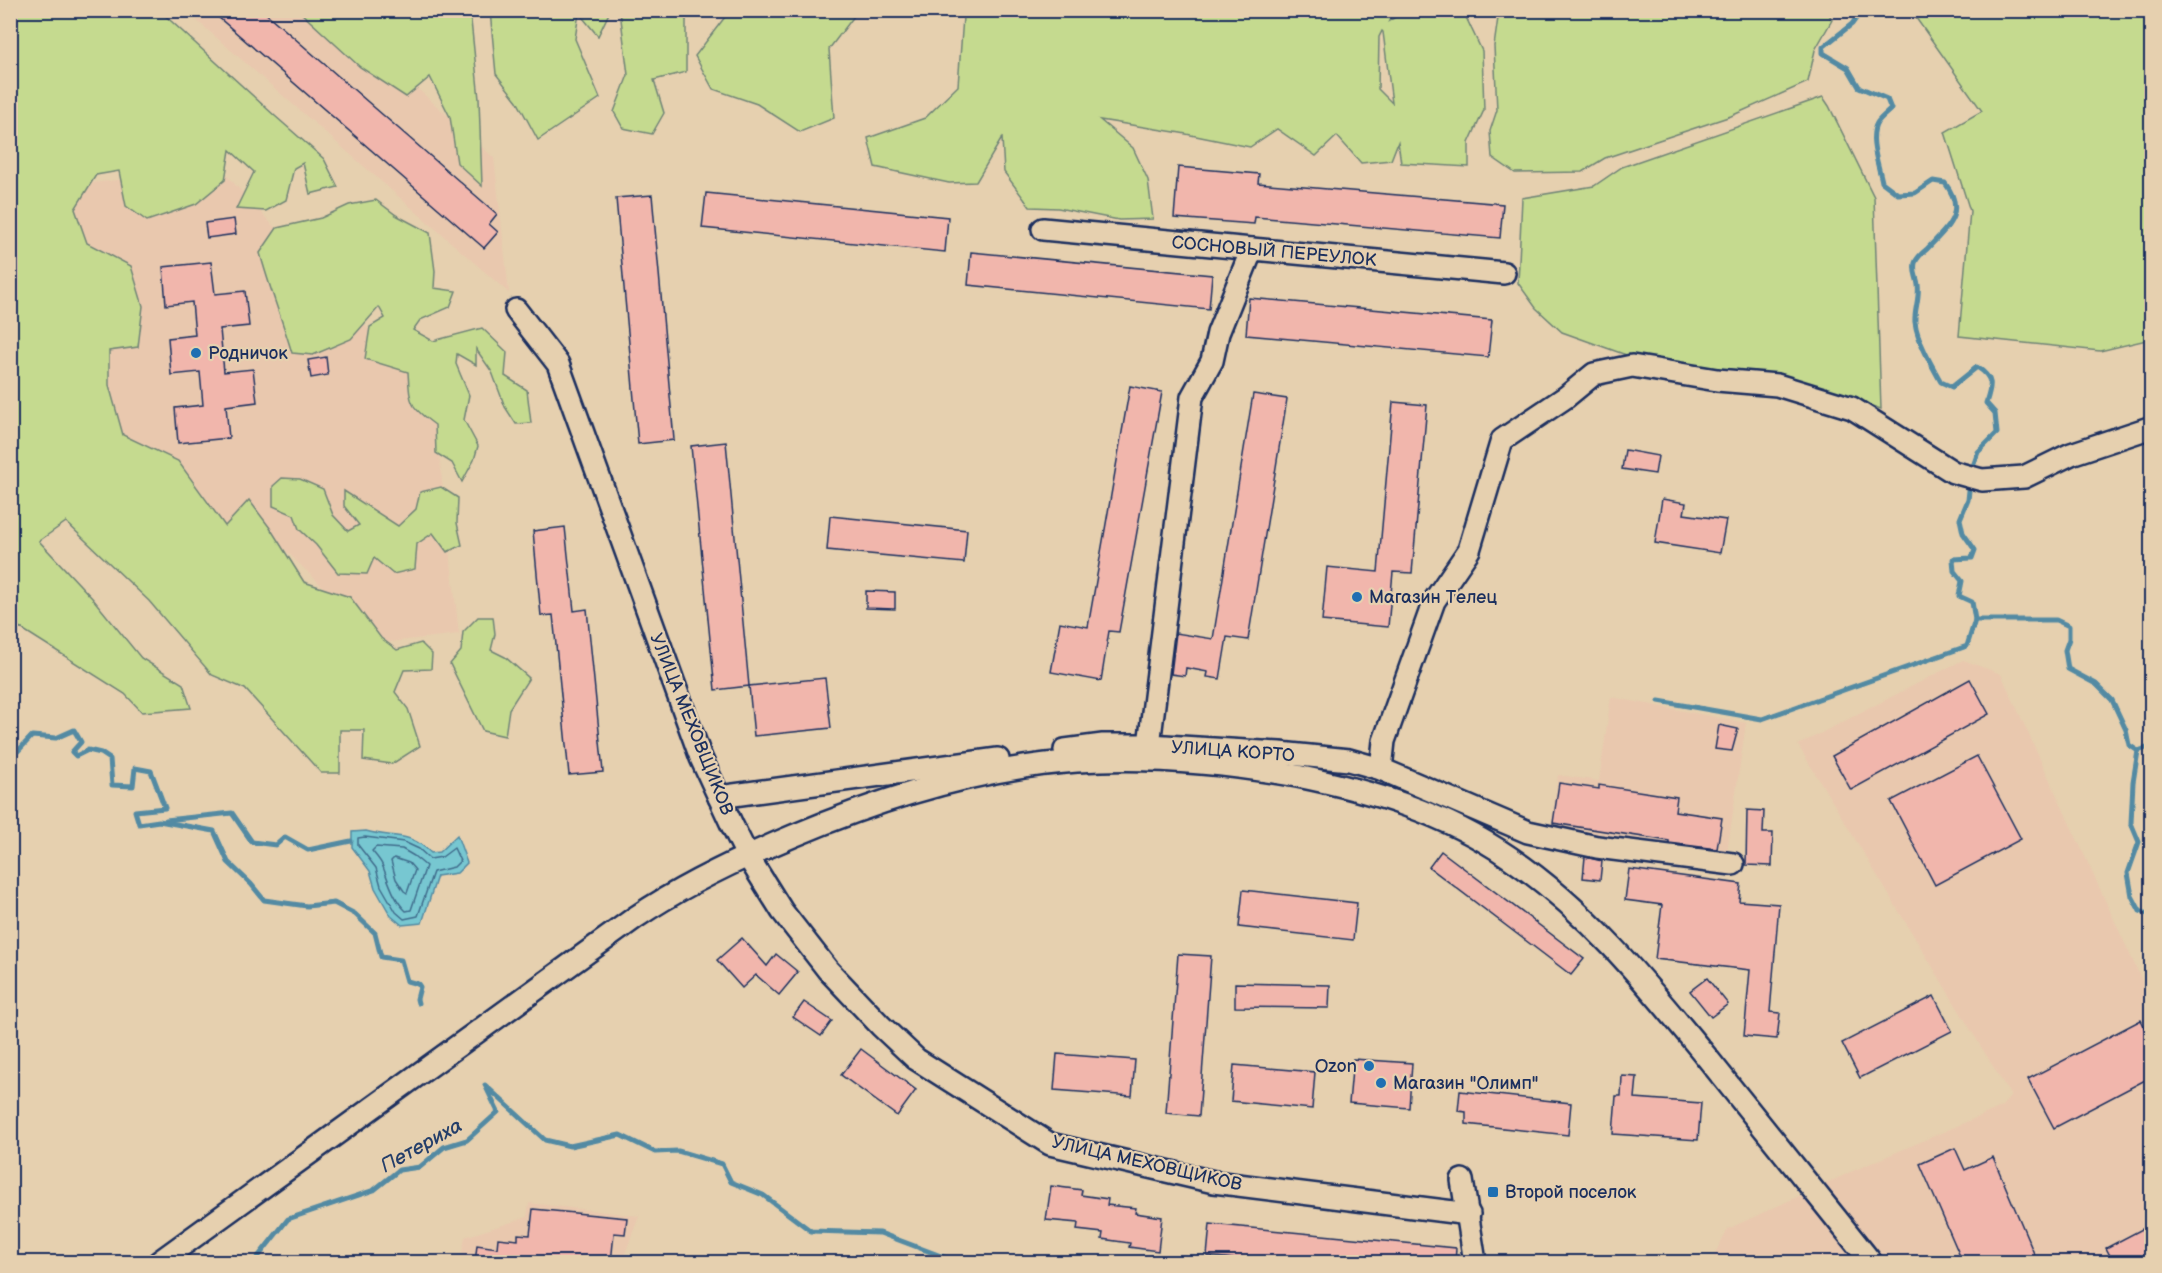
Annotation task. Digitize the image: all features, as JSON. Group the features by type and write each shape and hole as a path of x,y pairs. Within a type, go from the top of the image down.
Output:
{"street":[{"name":"СОСНОВЫЙ ПЕРЕУЛОК","path":"1043,229 1504,273"},
{"path":"1149,745 1192,397 1212,361 1218,333 1252,249"},
{"name":"УЛИЦА МЕХОВЩИКОВ","path":"516,310 558,364 701,758 747,855 782,910 828,970 890,1035 916,1059 1050,1144 1214,1182 1469,1214"},
{"path":"1381,769 1384,741 1434,601 1469,550 1502,440 1566,397 1594,374 1632,366 1717,380 1777,385 1852,408 1953,472 1982,480 2024,477 2071,454 2151,427"},
{"name":"УЛИЦА КОРТО","path":"719,797 1103,745 1149,745 1349,760 1381,769 1528,832 1597,847 1733,864"},
{"path":"159,1263 636,917 690,883 747,855 824,823 913,791 988,774 1076,761 1120,760 1208,763 1241,767 1350,788 1410,806 1443,819 1508,856 1567,902 1596,929 1657,997 1795,1165 1871,1263"},
{"path":"1462,1180 1475,1263"}],"shaded area":[{"path":"186,11 332,11 494,158 509,293"},
{"path":"220,168 433,399 459,634 380,643 265,530 187,535 43,410 67,186"},
{"path":"1963,660 2001,674 2151,1000 2151,1262 1716,1262 1714,1255 1728,1229 1853,1171 2001,1107 2011,1096 1798,745"},
{"path":"1611,697 1746,723 1727,853 1551,827 1558,775 1599,781"},
{"path":"529,1203 639,1216 622,1262 460,1262 465,1237 527,1217"}],"green space":[{"path":"1827,10 1832,20 1815,50 1808,82 1731,116 1605,158 1582,172 1515,173 1492,157 1490,131 1497,110 1494,46 1499,11"},
{"path":"10,11 160,11 324,159 338,187 310,194 303,163 294,168 286,200 266,211 236,209 254,172 230,150 225,180 196,204 147,221 126,206 119,171 96,175 75,209 87,243 131,266 143,306 138,347 109,351 109,385 123,435 178,461 225,526 249,500 270,528 304,582 350,597 381,638 397,650 421,643 432,654 431,669 404,670 395,692 408,709 420,746 392,764 363,760 364,730 340,730 340,773 321,773 245,689 212,675 149,601 66,522 39,541 93,599 141,658 183,684 191,708 142,712 125,694 11,622"},
{"path":"299,11 470,11 479,99 482,186 457,163 450,117 430,77 406,97 360,67"},
{"path":"490,11 610,11 598,36 579,13 575,39 600,98 538,140 517,101 496,74"},
{"path":"620,11 686,11 686,72 654,80 664,113 652,134 623,128 614,112 628,75"},
{"path":"725,11 858,11 829,49 834,118 800,132 757,104 713,89 695,56 725,17"},
{"path":"961,11 1394,11 1389,21 1405,11 1463,11 1482,51 1484,110 1469,143 1469,167 1401,163 1398,142 1391,160 1361,163 1337,136 1316,156 1277,129 1250,147 1100,120 1133,148 1148,180 1153,219 1119,220 1058,208 1030,207 1004,172 1002,138 976,182 949,183 875,167 868,138 925,118 958,86 963,17","holes":["1383,32 1392,103 1378,89 1379,37"]},
{"path":"1911,11 2151,11 2151,339 2100,351 1959,336 1970,211 1945,132 1982,111"},
{"path":"1823,97 1874,197 1881,409 1781,376 1719,374 1629,356 1562,332 1536,308 1518,283 1522,198 1594,186 1622,167"},
{"path":"376,200 396,215 430,233 435,271 434,288 456,291 450,307 420,320 413,330 433,341 482,328 507,352 505,376 527,390 531,423 516,424 505,407 492,372 476,349 476,365 457,354 456,364 469,395 464,420 478,446 474,460 462,482 452,463 436,453 435,425 412,403 408,372 365,359 370,327 385,318 379,307 351,339 313,355 292,353 260,253 277,228 321,218 349,205"},
{"path":"282,478 300,479 323,489 333,515 348,531 359,525 344,506 344,491 398,526 416,509 420,492 441,487 458,498 457,523 462,545 447,552 433,533 417,544 415,569 393,574 374,558 367,574 338,573 316,545 299,529 294,515 273,506 273,486"},
{"path":"478,617 493,617 495,634 491,650 505,657 529,678 509,709 505,736 483,731 450,664 461,651 463,632"}],"water":[{"path":"366,831 407,838 431,853 439,852 457,835 467,863 457,873 437,876 422,923 402,925 391,916 375,888 370,871 352,847 352,832"}],"building":[{"path":"210,10 262,10 497,214 489,224 498,232 484,248"},
{"path":"1178,167 1259,174 1258,183 1503,204 1500,238 1255,217 1254,224 1174,218"},
{"path":"706,193 948,217 945,252 702,228"},
{"path":"652,195 674,440 638,444 616,198"},
{"path":"234,219 236,234 207,238 205,223"},
{"path":"971,252 1212,275 1209,309 968,285"},
{"name":"Родничок","path":"211,262 215,294 245,291 249,326 220,329 224,372 253,369 257,402 226,406 229,438 178,443 175,408 203,405 200,372 171,375 168,338 195,335 192,302 166,305 163,267"},
{"path":"1249,298 1492,320 1488,357 1246,335"},
{"path":"326,357 328,375 311,378 308,360"},
{"path":"1130,386 1162,392 1119,632 1109,631 1101,681 1051,672 1060,622 1088,627"},
{"path":"1253,394 1287,399 1248,640 1227,637 1220,679 1207,677 1208,672 1186,668 1185,676 1171,674 1176,633 1213,639"},
{"path":"1393,402 1427,405 1412,573 1393,572 1388,627 1322,621 1327,567 1378,572"},
{"path":"726,442 749,686 715,690 691,446"},
{"path":"1625,450 1658,456 1655,474 1622,469"},
{"path":"1662,499 1686,503 1684,514 1726,520 1720,553 1655,543"},
{"path":"830,516 967,530 964,563 827,550"},
{"path":"565,527 574,611 587,609 603,772 569,775 553,615 541,616 533,531"},
{"path":"866,591 895,592 895,609 866,608"},
{"path":"825,678 831,728 754,736 749,686"},
{"path":"1970,679 1989,714 1851,790 1832,756"},
{"path":"1719,725 1738,729 1732,751 1715,749"},
{"path":"1977,756 2021,839 1935,885 1891,801"},
{"path":"1559,783 1599,789 1599,785 1677,797 1675,811 1722,818 1717,849 1553,823"},
{"path":"1747,810 1764,811 1763,833 1773,833 1772,866 1746,865"},
{"path":"1441,851 1584,959 1571,975 1429,867"},
{"path":"1585,857 1602,861 1600,880 1583,878"},
{"path":"1629,869 1741,884 1739,901 1779,904 1770,1012 1780,1013 1777,1039 1744,1036 1750,970 1655,959 1662,905 1625,900"},
{"path":"1243,890 1357,903 1353,940 1239,927"},
{"path":"742,938 767,966 776,954 798,972 779,995 756,975 742,988 717,960"},
{"path":"1178,954 1211,956 1199,1116 1166,1113"},
{"path":"1707,978 1728,1004 1711,1017 1690,991"},
{"path":"1235,983 1330,985 1329,1008 1235,1007"},
{"path":"1934,996 1952,1031 1860,1078 1842,1043"},
{"path":"804,1002 832,1021 821,1036 793,1017"},
{"path":"2141,1020 2151,1039 2151,1077 2054,1128 2028,1079"},
{"path":"861,1049 916,1090 897,1116 841,1075"},
{"path":"1057,1054 1135,1060 1132,1096 1054,1090"},
{"name":"Магазин \"Олимп\"","path":"1353,1059 1412,1063 1409,1108 1349,1103"},
{"path":"1234,1065 1315,1072 1312,1109 1231,1101"},
{"path":"1622,1076 1637,1077 1635,1098 1701,1103 1698,1140 1613,1134 1616,1096 1621,1096"},
{"path":"1460,1091 1571,1103 1568,1135 1466,1124 1466,1112 1458,1111"},
{"path":"1955,1148 1965,1170 1993,1157 2038,1263 1963,1263 1920,1164"},
{"path":"1051,1186 1082,1190 1081,1195 1108,1199 1107,1205 1136,1208 1135,1213 1162,1217 1158,1251 1129,1247 1130,1243 1102,1239 1103,1233 1077,1230 1078,1223 1046,1220"},
{"path":"533,1209 627,1218 625,1234 614,1233 611,1263 475,1263 477,1245 497,1248 498,1238 518,1240 518,1234 530,1235"},
{"path":"1210,1224 1456,1248 1455,1263 1270,1263 1207,1256"},
{"path":"2146,1227 2151,1238 2151,1263 2114,1263 2106,1248"}],"waterway":[{"path":"1862,10 1852,24 1823,47 1823,53 1848,68 1859,87 1887,99 1891,109 1877,123 1874,136 1882,182 1898,194 1915,193 1933,181 1945,183 1951,193 1955,211 1952,219 1915,263 1918,282 1915,322 1922,345 1941,382 1952,387 1977,367 1989,378 1990,391 1986,403 1995,413 1997,433 1978,452 1971,472"},
{"path":"1970,481 1968,500 1960,519 1963,533 1975,550 1972,558 1953,559 1954,571 1962,581 1959,596 1972,602 1975,620 2056,620 2069,626 2069,639 2065,650 2068,669 2096,684 2112,700 2126,730 2129,745 2138,751"},
{"path":"1659,701 1762,719 1967,646 1975,620"},
{"path":"10,754 18,751 32,736 56,738 74,730 81,742 72,752 76,756 88,750 101,753 110,759 112,785 133,786 135,768 151,771 165,808 135,811 139,824 159,821 214,831 228,862 264,900 307,906 334,903 355,914 375,933 381,957 401,960 407,981 418,984 420,987 418,1003"},
{"path":"2138,751 2152,746"},
{"path":"2138,751 2133,782 2131,823 2139,842 2128,873 2132,896 2140,911 2152,916"},
{"path":"166,820 232,813 252,842 276,845 285,837 308,850 351,841"},
{"name":"Петериха","path":"254,1262 288,1219 374,1190 399,1170 420,1167 444,1147 467,1140 498,1112 485,1085 545,1140 570,1146 620,1135 655,1152 678,1151 722,1164 731,1182 763,1195 811,1231 880,1233 949,1259 950,1262"}],"place":[{"name":"Родничок","path":"196,353"},
{"name":"Магазин Телец","path":"1357,597"},
{"name":"Ozon","path":"1369,1066"},
{"name":"Магазин \"Олимп\"","path":"1381,1083"},
{"name":"Второй поселок","path":"1493,1192"}]}
